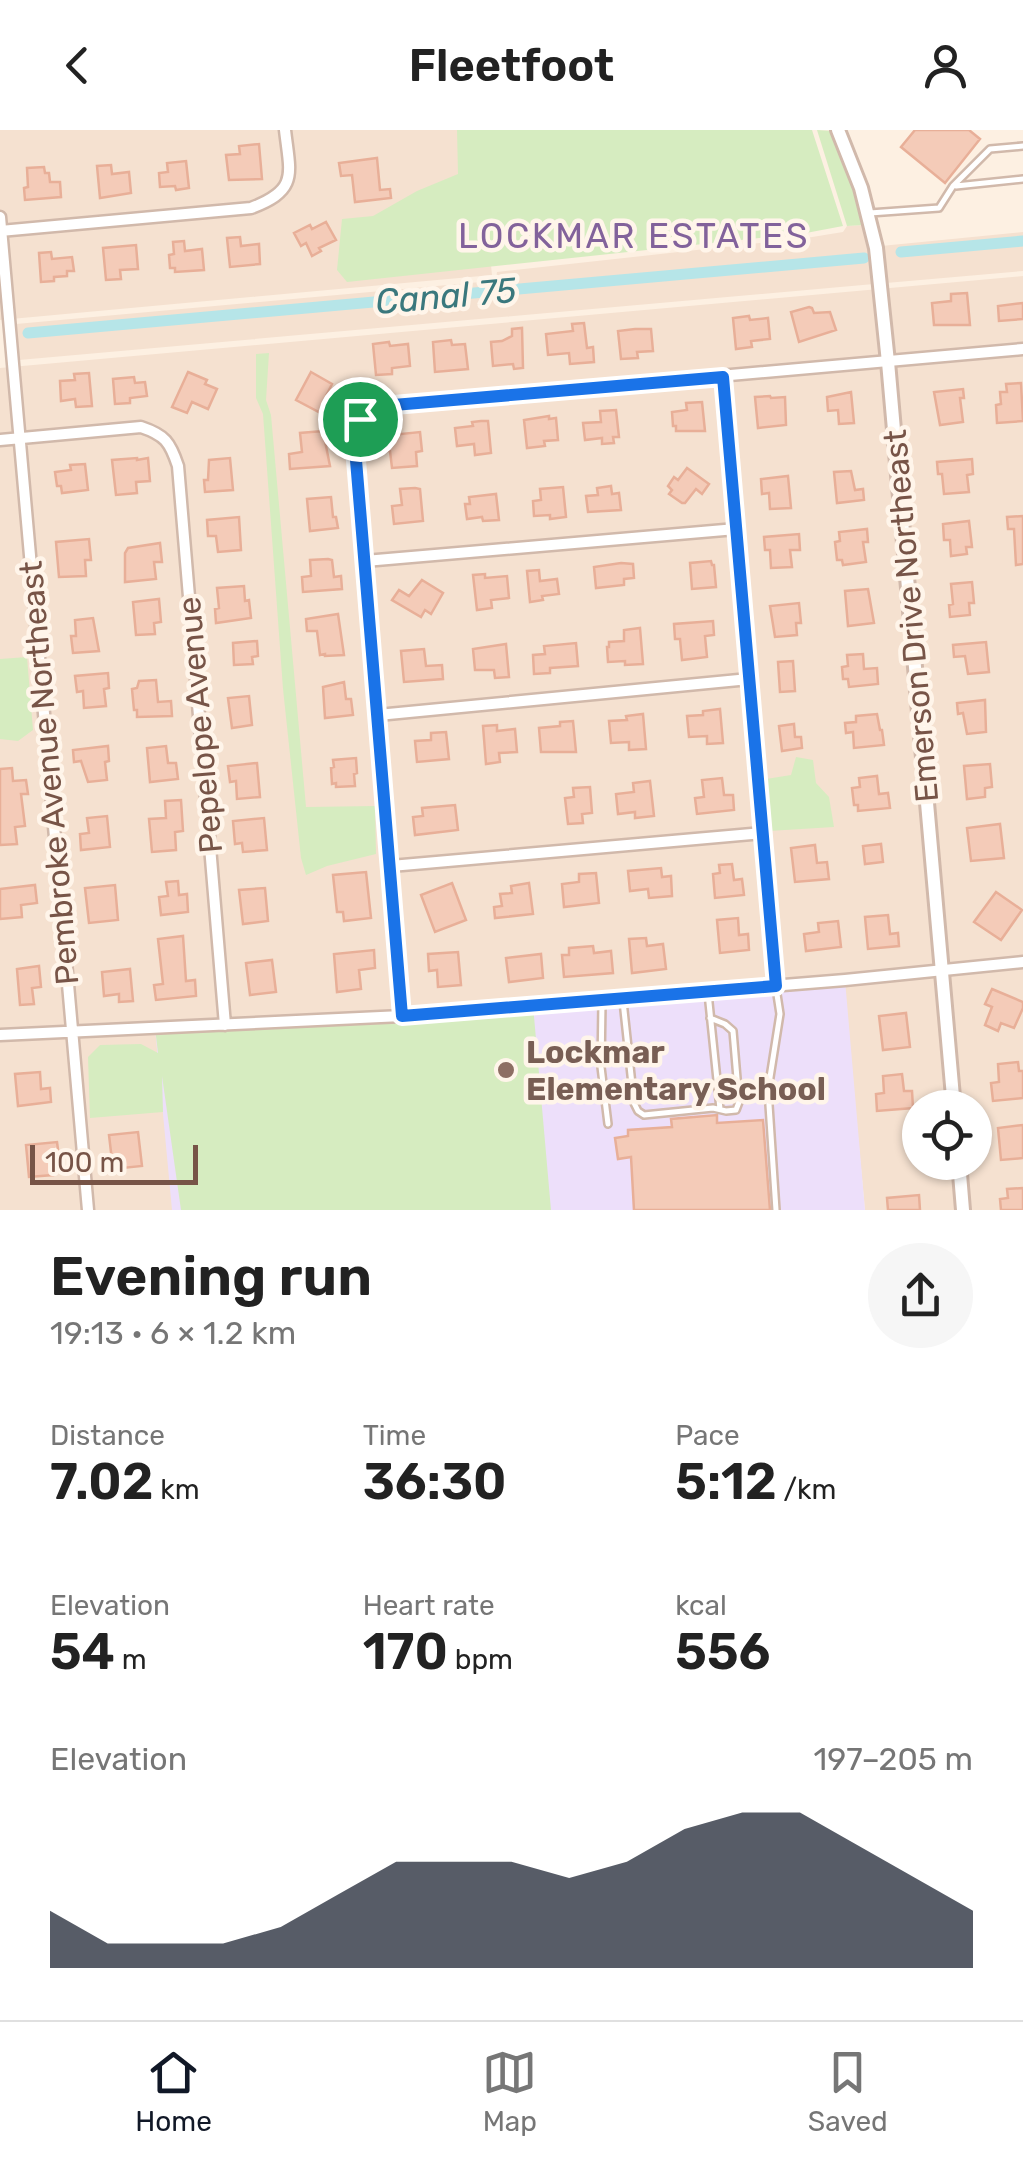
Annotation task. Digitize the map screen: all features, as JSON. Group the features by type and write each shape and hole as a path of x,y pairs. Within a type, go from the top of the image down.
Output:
{"street":[{"path":"1,231 251,208 279,196 289,181 285,130"},
{"name":"Emerson Drive Northeast","path":"838,130 861,188 876,248 952,1090"},
{"name":"Pembroke Avenue Northeast","path":"0,217 88,1210"},
{"path":"402,1016 354,436 360,419 382,406 1023,349"},
{"path":"723,377 776,986"},
{"name":"Pepelope Avenue","path":"20,438 140,426 158,432 172,446 178,466 226,1025"},
{"path":"0,440 20,438"},
{"path":"365,560 736,528"},
{"path":"378,715 750,679"},
{"path":"391,866 763,833"},
{"path":"0,1035 402,1016 1023,962"},
{"path":"960,1180 963,1210"}],"lane":[{"path":"867,214 939,208 954,186 990,149 1023,146"},
{"path":"954,186 1023,179"},
{"path":"776,986 780,1014 768,1102 776,1210"},
{"path":"708,991 720,1109"},
{"path":"623,998 632,1094 638,1111 644,1114 736,1110 739,1102 733,1031 710,1018"},
{"path":"602,1000 602,1067 608,1124"}],"shaded area":[{"path":"0,130 477,130 492,275 0,320"},
{"path":"864,225 874,284 19,360 16,324 492,281 497,272 806,238"},
{"path":"1023,232 1023,271 886,283 881,246"},
{"path":"1023,276 1023,1210 865,1210 845,999 181,1210 0,1210 0,368"},
{"name":"Lockmar Elementary School","path":"845,980 865,1210 172,1210 155,1028"}],"green space":[{"path":"457,130 812,130 843,226 347,282 337,270 342,219 373,216 458,174"},
{"path":"817,130 832,131 856,190 864,225 847,226"},
{"path":"269,353 266,400 271,415 306,807 375,806 376,854 306,875 283,689 263,414 256,398 256,354"},
{"path":"27,657 33,730 18,741 0,739 0,659"},
{"path":"796,757 813,760 816,783 829,797 834,827 769,831 766,779 791,775"},
{"path":"533,1005 551,1210 181,1210 162,1076 163,1112 90,1118 88,1057 100,1045 141,1044 158,1053 155,1028"}],"building":[{"path":"915,130 969,130 980,139 945,183 901,147"},
{"path":"259,144 262,179 229,180 226,155 240,154 239,146"},
{"path":"377,158 380,190 390,189 391,198 355,202 352,175 341,176 339,163"},
{"path":"186,161 189,188 160,187 159,173 168,172 167,163"},
{"path":"111,165 112,174 129,172 131,193 100,198 97,166"},
{"path":"44,167 50,182 60,182 61,197 25,200 27,168"},
{"path":"326,222 336,240 312,256 306,243 301,246 294,233"},
{"path":"240,237 241,246 259,244 260,264 230,267 227,238"},
{"path":"184,241 185,251 202,249 204,270 175,272 175,268 170,268 173,242"},
{"path":"136,245 138,269 120,270 121,279 106,280 103,248"},
{"path":"51,252 52,259 72,257 74,271 54,277 54,281 41,282 39,253"},
{"path":"967,293 970,325 934,325 932,303 951,301 951,294"},
{"path":"1023,303 1023,319 999,321 998,306"},
{"path":"809,307 814,313 830,312 836,330 799,342 791,312"},
{"path":"749,316 750,320 768,318 770,339 751,341 752,347 736,349 733,318"},
{"path":"584,323 587,348 593,347 594,362 570,364 569,353 548,355 546,334 573,331 572,324"},
{"path":"522,328 523,368 514,369 513,364 493,366 491,342 502,341 512,336 512,329"},
{"path":"651,329 653,351 637,352 638,358 621,359 618,331"},
{"path":"451,340 452,345 465,344 468,369 435,372 433,342"},
{"path":"389,342 390,346 408,344 410,366 392,368 392,374 376,375 373,344"},
{"path":"188,372 217,389 208,409 192,402 187,413 172,407"},
{"path":"311,372 332,384 325,398 339,406 332,419 296,400"},
{"path":"89,373 92,406 76,407 75,399 61,401 60,381 75,380 74,374"},
{"path":"134,377 135,383 145,382 147,396 115,404 113,379"},
{"path":"1021,383 1023,421 997,423 1000,392 1007,392 1006,384"},
{"path":"963,389 963,422 940,425 934,392"},
{"path":"851,392 854,423 839,424 838,410 828,411 827,397"},
{"path":"755,397 785,397 786,425 758,428"},
{"path":"702,402 705,431 676,431 672,412 687,410 686,403"},
{"path":"616,410 619,437 613,437 614,443 602,444 602,438 585,440 583,423 601,422 600,411"},
{"path":"556,418 558,440 527,448 524,420"},
{"path":"488,421 491,453 475,455 474,444 457,446 455,428"},
{"path":"323,431 330,466 290,469 289,454 302,452 300,433"},
{"path":"420,432 422,451 416,452 417,466 392,468 390,451 384,451 381,436"},
{"path":"148,458 150,481 136,482 137,493 116,495 112,460"},
{"path":"230,458 233,490 205,492 209,460"},
{"path":"972,459 973,474 967,475 969,492 944,494 937,462"},
{"path":"85,464 88,490 62,493 55,472"},
{"path":"687,468 709,484 702,494 696,489 682,503 669,494 672,490 668,486"},
{"path":"851,471 855,490 863,489 864,500 837,503 834,472"},
{"path":"788,476 791,508 770,509 769,493 762,494 761,479"},
{"path":"611,486 612,494 619,493 621,510 588,512 586,496 598,495 597,488"},
{"path":"563,487 566,517 534,516 533,501 541,500 540,489"},
{"path":"400,489 420,489 423,521 394,524 392,506 402,505"},
{"path":"496,494 499,520 467,519 465,504 470,504 469,497"},
{"path":"331,497 338,528 310,531 307,499"},
{"path":"1023,516 1023,564 1016,565 1014,529 1008,529 1007,517"},
{"path":"239,517 241,550 218,552 216,536 208,536 207,520"},
{"path":"969,521 972,547 966,547 967,554 951,556 943,524"},
{"path":"867,529 868,542 863,542 866,562 843,565 842,560 837,560 835,542 840,541 839,532"},
{"path":"799,534 800,550 790,550 792,567 771,568 764,537"},
{"path":"89,539 91,560 85,560 86,576 59,577 56,542"},
{"path":"160,543 162,562 154,562 156,579 125,582 128,548"},
{"path":"310,560 332,560 334,577 341,576 342,589 303,592 302,577 311,576"},
{"path":"711,561 716,587 692,589 690,563"},
{"path":"633,564 634,578 624,579 624,585 596,588 594,567"},
{"path":"539,570 540,581 557,579 559,594 530,602 527,571"},
{"path":"485,574 485,578 507,576 509,598 491,600 492,608 477,610 473,575"},
{"path":"422,580 443,593 431,614 425,610 421,617 392,600 399,590 409,596"},
{"path":"972,582 974,603 969,603 970,615 950,617 951,584"},
{"path":"244,586 251,618 216,623 217,588"},
{"path":"868,589 874,623 848,626 845,591"},
{"path":"159,599 161,622 154,623 155,634 136,635 133,602"},
{"path":"799,603 801,623 796,623 797,635 775,637 770,606"},
{"path":"338,614 344,655 320,655 317,631 307,631 306,619"},
{"path":"93,618 99,651 73,653 71,636 76,636 75,620"},
{"path":"713,621 714,635 705,636 707,657 682,660 674,624"},
{"path":"640,628 643,664 608,662 609,642 624,641 624,630"},
{"path":"257,641 258,656 252,657 253,664 234,665 233,643"},
{"path":"986,642 989,672 968,674 965,656 954,657 953,645"},
{"path":"576,643 578,666 550,668 550,673 534,674 533,655 545,654 544,646"},
{"path":"506,644 509,677 495,678 494,670 475,670 473,649"},
{"path":"424,649 426,666 442,665 443,679 404,682 401,651"},
{"path":"863,654 864,669 877,668 878,684 849,687 848,679 843,679 842,667 848,666 847,655"},
{"path":"793,661 795,691 780,692 778,662"},
{"path":"108,673 109,688 104,689 106,706 84,708 83,691 77,692 75,676"},
{"path":"156,680 158,702 171,701 172,716 137,717 132,689 137,688 139,681"},
{"path":"344,682 353,715 325,718 323,687"},
{"path":"249,696 252,725 232,728 228,698"},
{"path":"985,700 986,732 967,734 957,703"},
{"path":"720,709 723,743 707,744 707,736 689,737 687,716"},
{"path":"643,714 646,749 629,750 629,742 611,743 609,721"},
{"path":"877,714 884,745 854,748 853,732 846,733 845,723 856,722 856,716"},
{"path":"573,721 576,752 541,752 539,728"},
{"path":"794,724 795,737 801,737 802,748 782,751 779,726"},
{"path":"497,725 497,731 515,729 517,752 499,753 500,762 486,764 483,726"},
{"path":"446,732 449,759 417,762 415,741 431,740 431,733"},
{"path":"108,746 107,780 88,782 81,761 74,762 73,750"},
{"path":"166,746 168,763 176,763 178,779 150,782 147,748"},
{"path":"356,758 355,786 332,784 333,760"},
{"path":"257,763 260,797 237,799 236,781 230,782 228,766"},
{"path":"990,764 992,787 985,788 985,797 967,799 964,766"},
{"path":"12,768 13,781 26,780 28,794 21,794 25,826 15,827 17,844 0,845 0,769"},
{"path":"877,776 879,794 888,793 890,808 858,811 852,788 860,787 859,778"},
{"path":"722,778 724,795 733,795 734,810 697,814 695,798 704,797 702,780"},
{"path":"650,781 654,816 635,818 635,812 618,814 616,794 634,792 633,783"},
{"path":"590,787 592,813 582,814 583,823 568,824 565,798 574,797 573,788"},
{"path":"181,800 183,831 175,832 176,850 152,852 149,819 166,818 165,801"},
{"path":"455,805 458,830 415,835 413,817 423,816 422,808"},
{"path":"107,816 110,847 81,850 80,834 89,833 87,818"},
{"path":"264,818 267,850 243,852 242,843 235,844 233,821"},
{"path":"1000,824 1004,858 971,861 967,828"},
{"path":"881,844 883,862 865,864 863,846"},
{"path":"815,845 817,863 827,862 829,879 795,882 791,848"},
{"path":"732,864 734,880 742,879 744,895 715,898 713,874 720,873 719,865"},
{"path":"661,868 662,877 671,876 672,896 649,898 648,889 630,891 628,871"},
{"path":"366,872 371,918 344,921 343,912 337,912 333,875"},
{"path":"596,873 599,903 564,907 562,884 579,882 579,874"},
{"path":"178,881 179,895 187,894 188,912 161,915 159,897 168,896 166,882"},
{"path":"452,883 466,920 435,932 421,895"},
{"path":"529,883 533,914 495,918 494,907 502,906 500,894 512,893 511,886"},
{"path":"35,885 37,903 21,905 22,917 0,919 0,889"},
{"path":"115,885 118,920 89,923 85,888"},
{"path":"265,888 268,921 243,924 239,890"},
{"path":"996,892 1022,910 1001,940 974,922"},
{"path":"888,915 890,934 898,933 899,946 868,949 865,917"},
{"path":"738,918 739,935 748,934 749,950 720,953 717,920"},
{"path":"838,921 841,947 806,951 804,934 819,932 818,923"},
{"path":"183,936 186,981 195,980 196,996 156,1000 154,985 163,984 158,939"},
{"path":"646,938 647,946 663,944 666,969 632,973 629,939"},
{"path":"593,946 594,953 611,951 613,973 564,977 562,955 569,955 569,948"},
{"path":"374,950 375,968 359,970 361,989 337,992 334,954"},
{"path":"458,952 461,985 438,987 437,970 429,971 428,954"},
{"path":"541,954 543,978 509,982 506,958"},
{"path":"272,960 276,992 250,995 246,963"},
{"path":"39,966 41,987 32,988 34,1004 20,1005 17,969"},
{"path":"130,969 133,1001 119,1002 119,994 104,996 102,972"},
{"path":"992,989 1023,1002 1014,1028 1001,1023 998,1031 985,1025 992,1007 985,1004"},
{"path":"906,1013 910,1047 883,1050 879,1016"},
{"path":"1018,1062 1019,1071 1023,1071 1023,1098 993,1101 991,1083 999,1082 998,1064"},
{"path":"40,1072 41,1089 50,1088 51,1102 18,1106 15,1074"},
{"path":"902,1074 902,1109 877,1111 876,1094 884,1093 883,1076"},
{"path":"717,1115 717,1123 763,1120 770,1210 634,1210 631,1157 618,1159 615,1138 628,1136 628,1130 672,1127 671,1119"},
{"path":"1023,1125 1023,1158 1001,1160 998,1128"},
{"path":"138,1132 142,1166 113,1169 109,1135"},
{"path":"57,1142 59,1157 51,1158 53,1175 29,1177 26,1145"},
{"path":"1023,1188 1023,1210 1001,1210 1000,1199 1008,1198 1007,1189"},
{"path":"919,1195 920,1210 888,1210 887,1198"}],"waterway":[{"name":"Canal 75","path":"901,252 1023,241"},
{"name":"Canal 75","path":"28,333 864,258"}],"place":[{"name":"Lockmar Elementary School","path":"506,1070"}],"district":[{"name":"LOCKMAR ESTATES","path":"634,236"}],"route":[{"path":"723,377 776,986 402,1016 354,436 360,419 382,406 723,377"}]}
